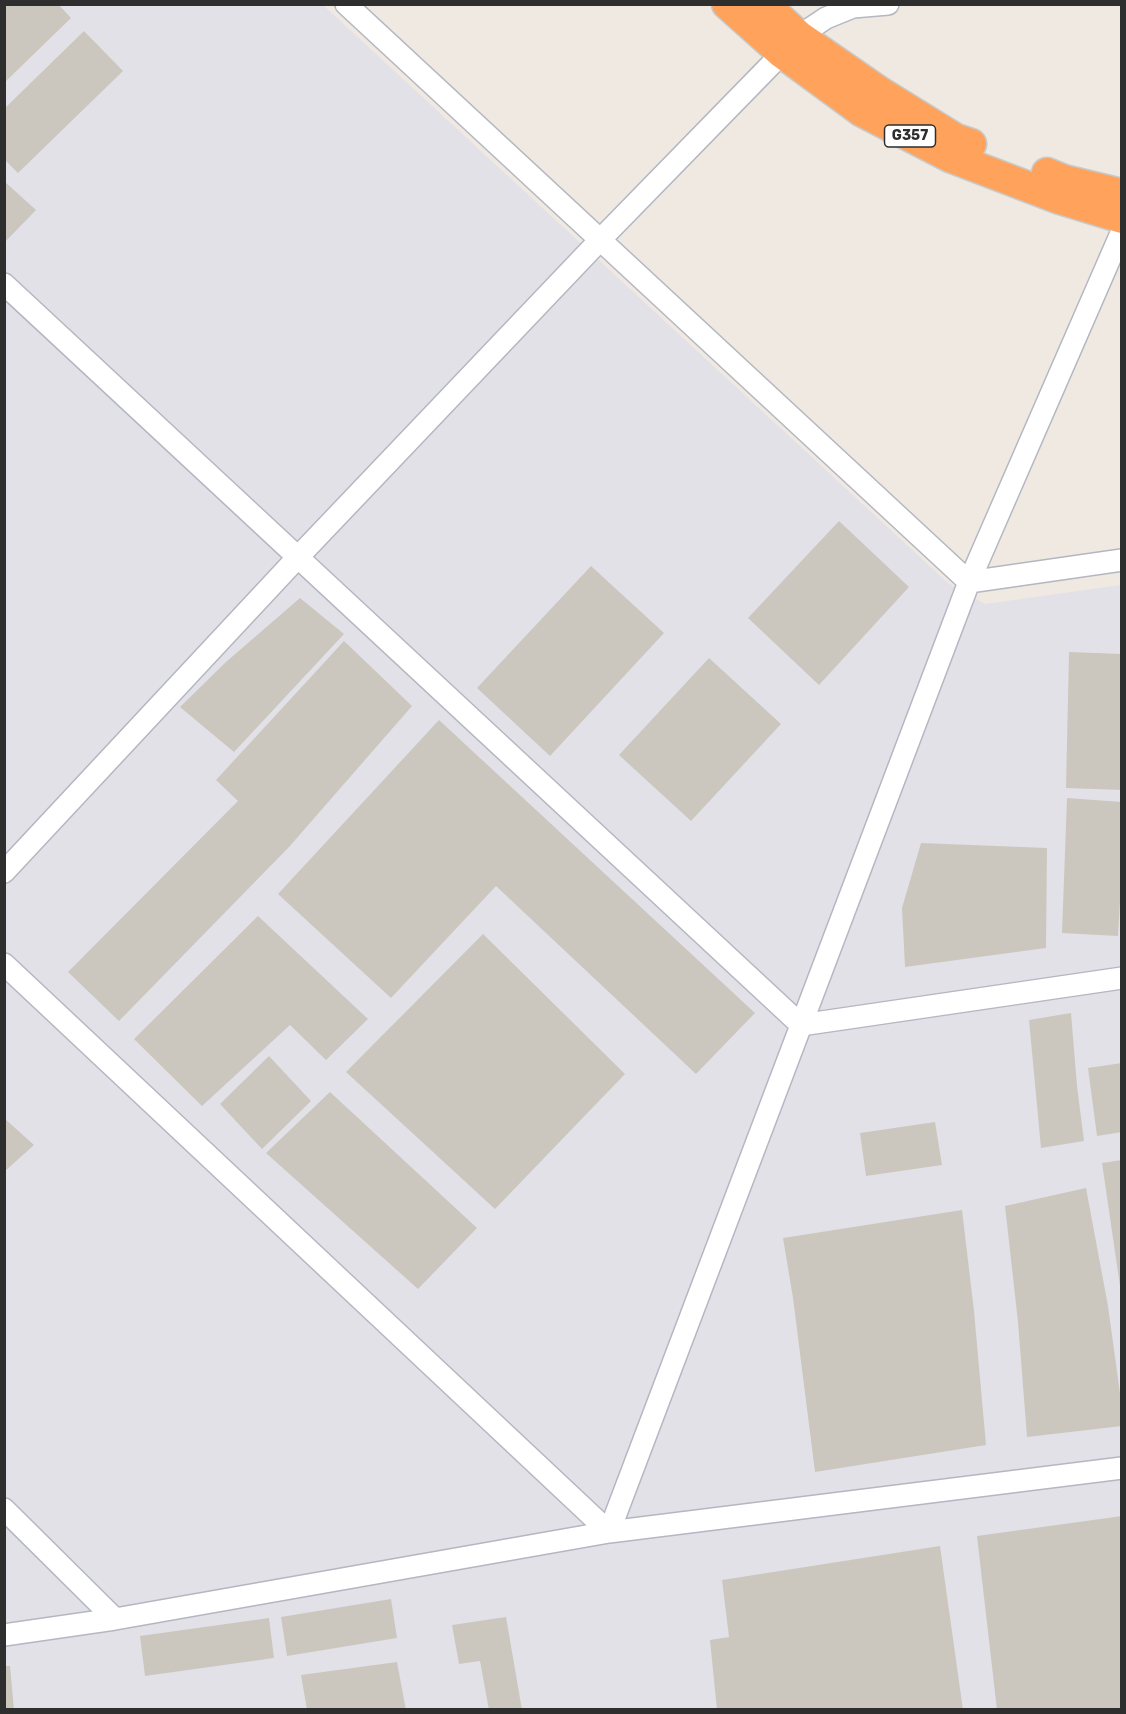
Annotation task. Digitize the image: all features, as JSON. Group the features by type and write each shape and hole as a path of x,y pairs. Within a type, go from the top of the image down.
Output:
{"highway":[{"name":"G357","path":"727,4 791,45 880,92 956,138 1064,180 1122,194"},
{"name":"G357","path":"764,4 791,45 861,111 950,157 1060,199 1122,218"}],"street":[{"path":"346,4 969,582"},
{"path":"4,872 299,556 599,241 791,45 826,18 853,7 888,4"},
{"path":"609,1532 969,582 1122,231"},
{"path":"4,284 801,1025"},
{"path":"969,582 1122,560"},
{"path":"4,964 609,1532"},
{"path":"801,1025 1122,978"},
{"path":"4,1635 115,1619 609,1532 1122,1468"},
{"path":"4,1509 115,1619"}],"shaded area":[{"path":"5,5 323,5 948,583 985,604 1121,585 1121,1709 5,1710"}],"building":[{"path":"6,4 58,4 71,18 4,83 4,6"},
{"path":"84,31 123,71 18,173 4,159 4,109"},
{"path":"4,181 36,210 4,243"},
{"path":"839,521 909,587 819,685 748,618"},
{"path":"591,566 664,633 550,756 477,688"},
{"path":"300,598 344,634 234,752 180,707 226,662"},
{"path":"344,641 412,706 289,847 119,1021 68,972 238,801 216,780"},
{"path":"1069,652 1122,654 1122,790 1066,788"},
{"path":"709,658 781,724 691,821 619,755"},
{"path":"439,720 755,1013 696,1074 496,886 391,998 278,894"},
{"path":"1067,798 1122,802 1122,867 1118,936 1062,933"},
{"path":"921,843 1047,848 1046,948 905,967 902,908"},
{"path":"258,916 368,1019 326,1060 290,1025 202,1106 134,1039"},
{"path":"483,934 625,1074 495,1209 346,1072"},
{"path":"1071,1013 1084,1141 1041,1148 1029,1020"},
{"path":"269,1056 311,1101 262,1149 220,1104"},
{"path":"1122,1063 1122,1132 1097,1136 1088,1068"},
{"path":"330,1092 477,1228 418,1289 266,1153"},
{"path":"4,1118 34,1145 4,1172"},
{"path":"935,1122 942,1165 866,1176 860,1133"},
{"path":"1122,1160 1122,1286 1120,1286 1102,1163"},
{"path":"1086,1188 1108,1306 1122,1408 1122,1426 1027,1437 1018,1322 1005,1206"},
{"path":"962,1210 986,1445 815,1472 783,1238"},
{"path":"1122,1516 1122,1710 997,1710 977,1536"},
{"path":"940,1546 963,1710 717,1710 710,1640 729,1637 722,1580"},
{"path":"391,1599 397,1638 287,1656 281,1617"},
{"path":"506,1617 522,1710 489,1710 480,1661 459,1664 452,1625"},
{"path":"269,1618 274,1658 145,1676 140,1636"},
{"path":"397,1662 406,1710 307,1710 301,1675"},
{"path":"4,1666 10,1666 14,1710 4,1710"}]}
